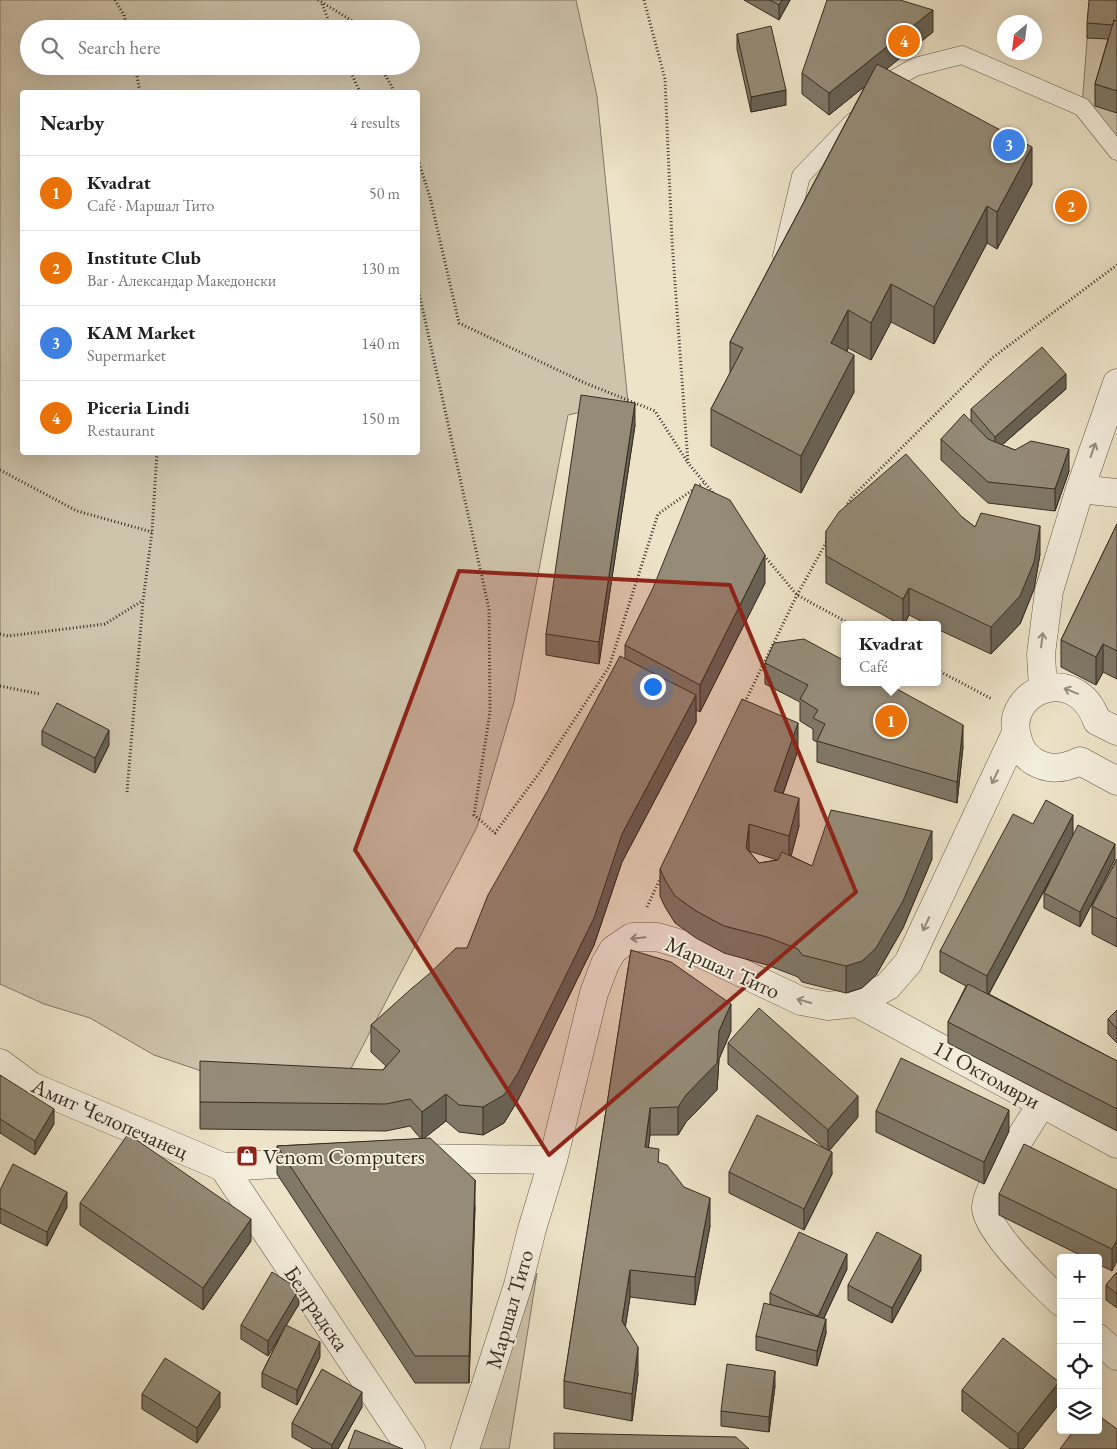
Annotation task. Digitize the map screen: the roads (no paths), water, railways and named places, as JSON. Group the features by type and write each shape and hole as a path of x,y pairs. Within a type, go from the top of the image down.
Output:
{"street":[{"path":"1107,726 1083,697 1071,689 1057,687 1043,689 1040,654 1049,591 1080,489 1117,384"},
{"path":"1080,489 1117,493"},
{"name":"Маршал Тито","path":"465,1449 518,1285 532,1229 553,1160 594,993 605,964 613,950 632,937 657,937 681,944 801,1001 828,1006 857,1003 888,986 908,963 1016,733 1016,718 1021,706 1031,695 1043,689"},
{"path":"1016,733 1019,746 1028,757 1040,765 1053,769 1067,768 1080,761 1117,781"},
{"name":"11 Октомври","path":"857,1003 1117,1144"},
{"name":"Амит Челопечанец","path":"0,1064 31,1086 223,1167"},
{"path":"1042,1104 995,1182 986,1209 990,1222 1000,1237 1058,1299"},
{"path":"391,1158 553,1160"},
{"path":"223,1167 342,1160"},
{"name":"Белградска","path":"223,1167 411,1449"},
{"path":"1102,1342 1117,1356"}],"lane":[{"path":"778,272 801,176 868,106 887,83 915,67 962,55 1082,107 1117,151"}],"place":[{"name":"Piceria Lindi","path":"904,41"},
{"name":"KAM Market","path":"1009,145"},
{"name":"Institute Club","path":"1071,206"},
{"name":"Kvadrat","path":"891,721"},
{"name":"Venom Computers","path":"247,1156"}]}
